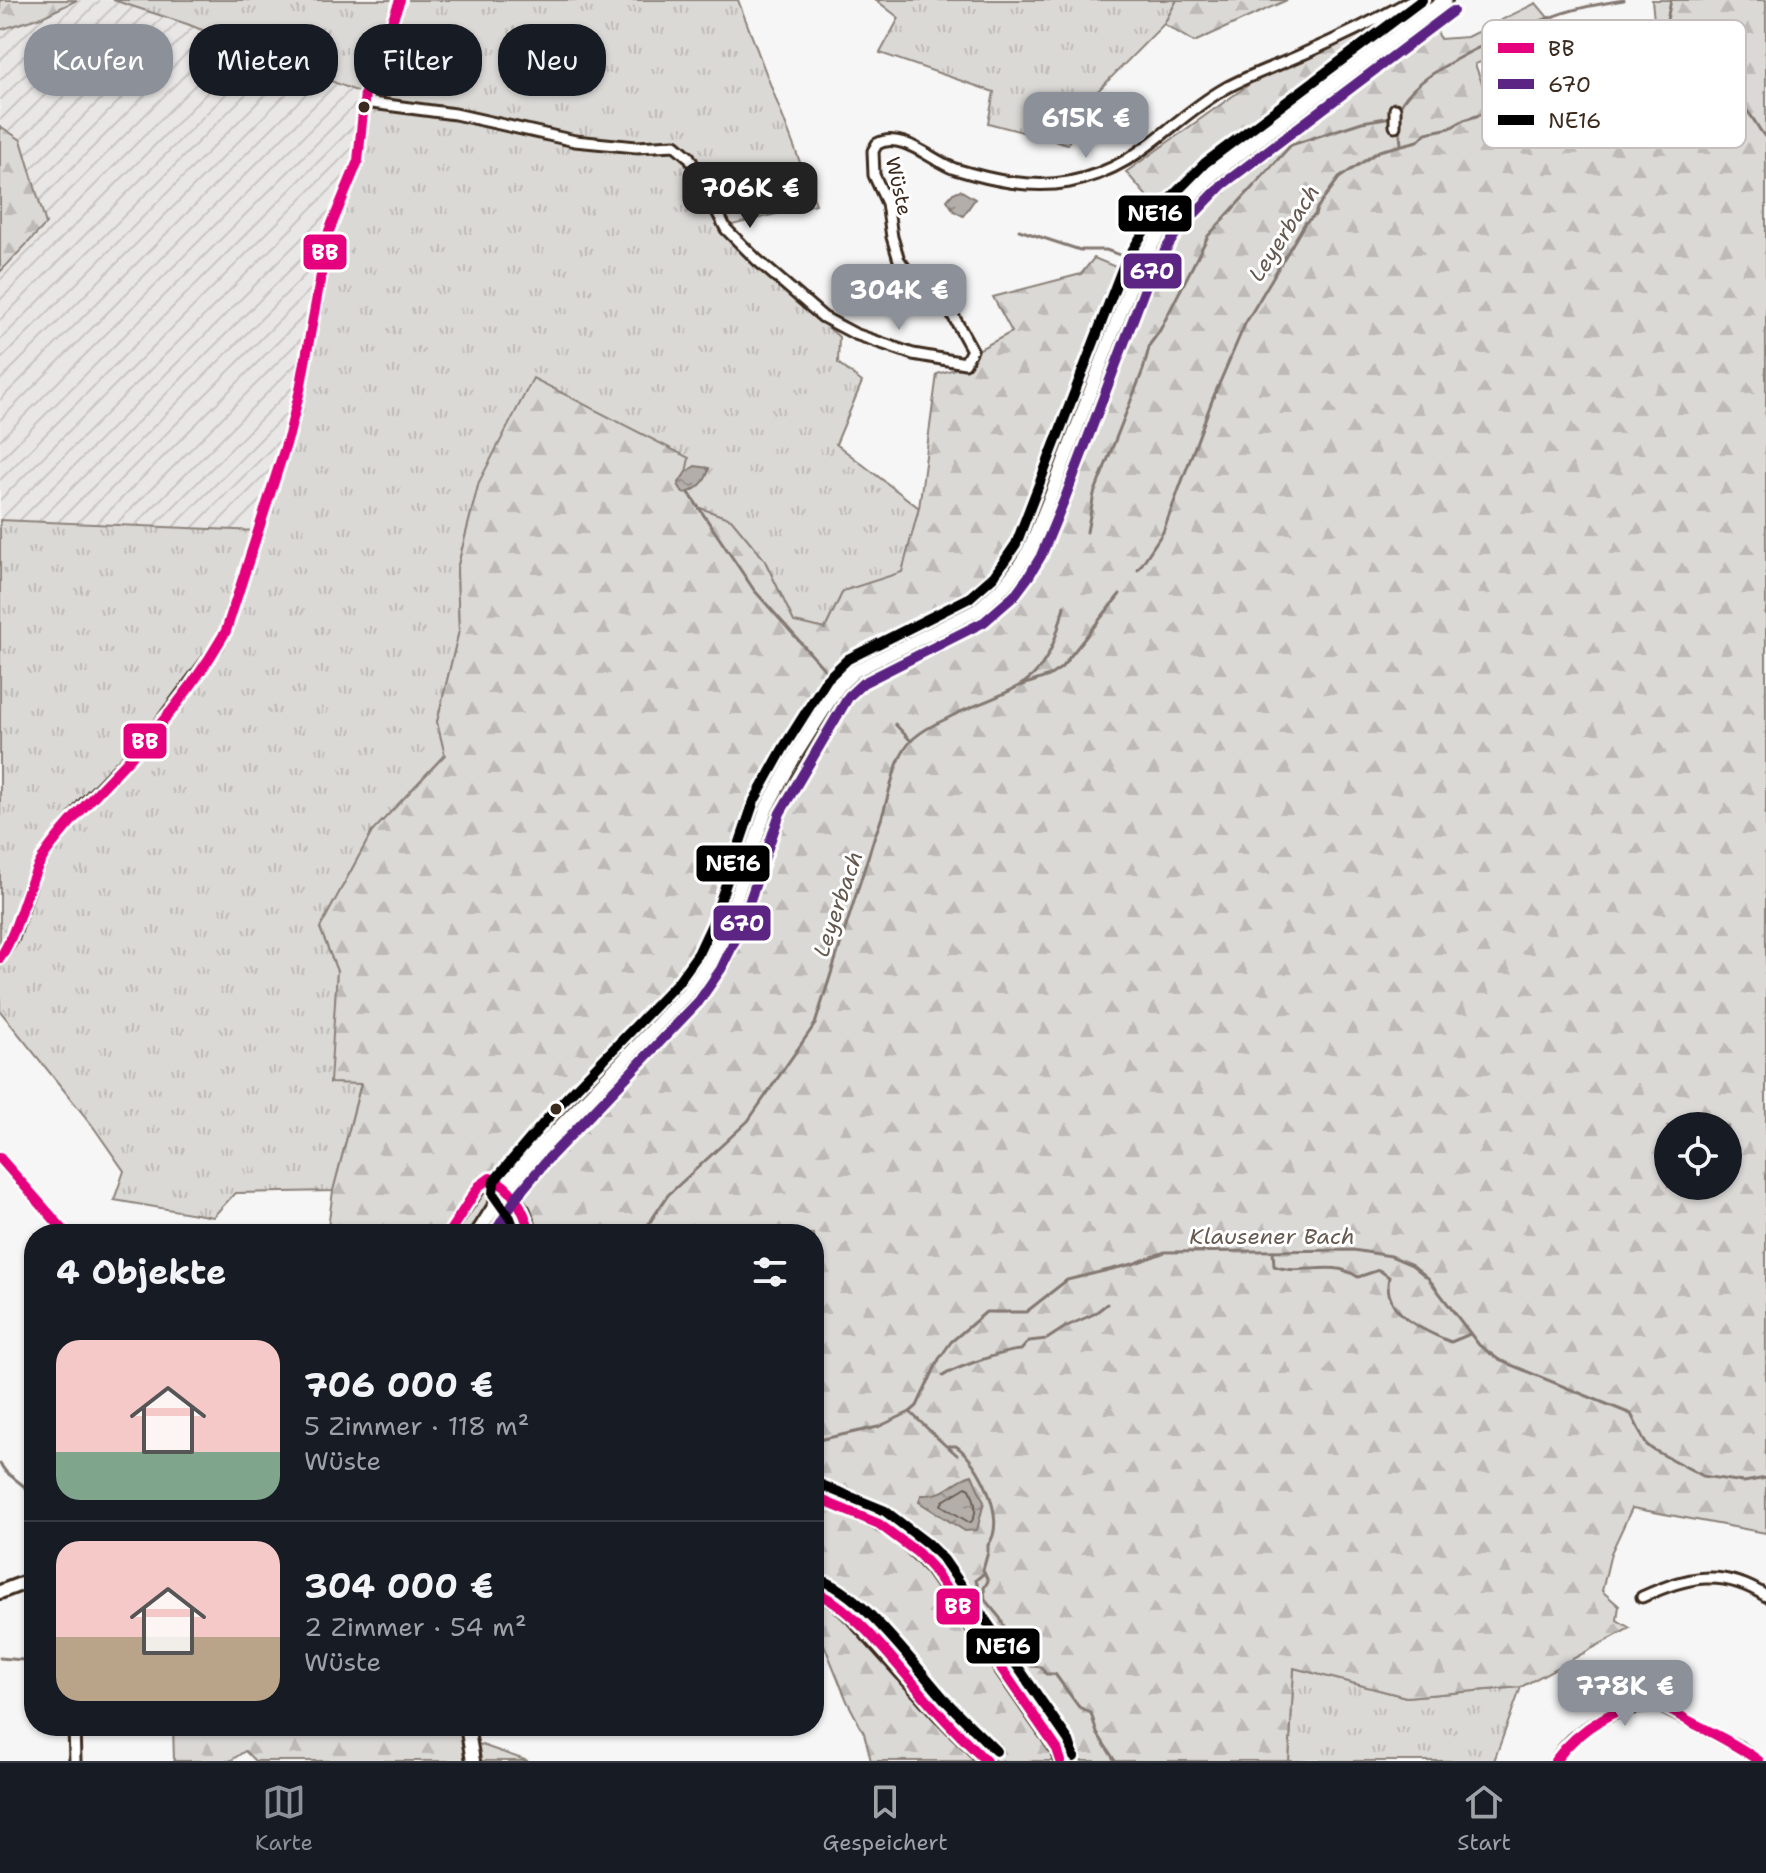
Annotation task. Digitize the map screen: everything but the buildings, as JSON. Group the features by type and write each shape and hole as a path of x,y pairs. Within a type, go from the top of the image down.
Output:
{"main road":[{"path":"483,1224 506,1188 559,1127 689,991 710,961 726,927 767,807 838,687 855,671 977,610 1004,586 1017,569 1029,550 1052,493 1137,269 1165,224 1213,174 1445,0"},
{"path":"506,1188 523,1211 528,1224"},
{"path":"824,1501 898,1533 914,1548 932,1568 1038,1720 1061,1761"},
{"path":"0,1592 24,1583"},
{"path":"824,1595 853,1618 986,1761"},
{"path":"469,1736 473,1761"}],"street":[{"path":"0,958 13,938 34,875 45,854 83,805 151,735 226,631 289,435 329,231 358,161 364,102 400,0"},
{"name":"Wüste","path":"364,102 455,114 575,141 636,147 675,145 689,157 726,229 823,317 855,334 913,354 965,363 972,350 954,313 910,275 896,252 887,203 874,175 873,151 877,144 892,139 951,167 990,178 1032,185 1080,179 1128,161 1223,89 1370,23 1412,0"},
{"path":"1395,109 1395,126"},
{"path":"0,1158 58,1224"},
{"path":"455,1224 484,1182 494,1179 506,1188"},
{"path":"1642,1597 1674,1582 1701,1578 1737,1582 1766,1596"},
{"path":"1560,1759 1575,1737 1597,1722 1622,1711 1650,1705 1660,1706 1741,1748 1759,1761"},
{"path":"74,1736 75,1761"}],"shaded area":[{"path":"73,0 113,0 189,25 189,96 338,96 338,83 354,90 354,96 370,96 329,254 303,396 258,532 0,520 0,272 46,223 21,140 0,126 0,29"}],"green space":[{"path":"0,0 77,0 44,16 0,30"},
{"path":"113,0 738,0 816,204 720,228 732,243 839,337 838,363 862,382 836,444 919,508 902,573 843,591 825,629 794,622 764,559 731,519 697,507 684,482 479,482 457,569 459,631 437,722 445,754 372,832 320,928 337,971 331,1082 361,1083 333,1191 235,1193 213,1217 114,1200 124,1171 92,1125 0,1011 0,520 258,531 303,396 329,254 369,96 482,96 482,24 354,24 354,90 338,84 338,24 187,24"},
{"path":"876,0 1177,0 1164,24 1080,109 1068,144 988,123 994,92 880,53 899,18"},
{"path":"1177,0 1287,0 1194,42 1164,24"},
{"path":"1652,0 1766,0 1766,1533 1632,1508 1611,1553 1602,1591 1619,1606 1617,1620 1630,1628 1521,1687 1406,1697 1294,1668 1289,1761 871,1761 864,1733 824,1645 824,1224 328,1224 333,1191 361,1084 330,1083 337,971 320,928 372,832 445,755 437,722 459,631 457,569 479,482 533,378 689,458 684,482 697,507 731,519 764,559 794,622 825,629 843,591 902,572 919,508 937,374 966,366 972,353 1012,332 993,297 1081,274 1094,258 1125,271 1145,234 1162,214 1126,172 1251,83 1429,4 1440,39 1467,37 1482,30 1482,61 1475,64 1482,83 1482,148 1746,148 1746,20 1654,20"},
{"path":"1536,3 1550,20 1502,20"},
{"path":"0,126 21,140 46,224 0,272"},
{"path":"1294,1668 1406,1697 1521,1687 1494,1761 1289,1761"},
{"path":"173,1736 475,1736 476,1743 528,1761 255,1761 245,1751 230,1761 174,1761"}],"water":[{"path":"960,190 975,199 963,216 954,211 947,200"},
{"path":"695,466 709,468 706,477 696,488 683,493 678,484 686,472"},
{"path":"972,1475 984,1502 977,1530 965,1531 919,1502 921,1495 938,1493"}],"waterway":[{"name":"Leyerbach","path":"1544,20 1593,5 1624,0"},
{"path":"1666,20 1671,0"},
{"name":"Leyerbach","path":"1399,109 1408,94 1425,79 1482,46"},
{"path":"1746,110 1766,138"},
{"name":"Leyerbach","path":"1138,570 1163,532 1213,398 1245,324 1305,223 1315,215 1339,178 1379,151 1418,141 1426,133 1450,128 1482,114"},
{"name":"Leyerbach","path":"1087,532 1094,494 1143,370 1150,344 1208,236 1291,145 1362,122 1392,117"},
{"path":"1399,124 1401,144"},
{"path":"1019,230 1080,250 1106,250 1126,257"},
{"path":"1155,268 1183,284"},
{"path":"689,493 754,590 825,670"},
{"path":"1020,686 1049,676 1061,668 1120,594"},
{"name":"Leyerbach","path":"649,1224 668,1195 748,1121 815,1024 895,770 906,747 929,727 1006,693 1033,675 1051,648 1064,606"},
{"path":"895,724 911,741"},
{"name":"Klausener Bach","path":"824,1439 878,1427 910,1412 917,1406 939,1359 951,1342 986,1312 1026,1312 1067,1280 1133,1264 1165,1252 1353,1250 1391,1256 1412,1265 1428,1278 1479,1345 1499,1360 1631,1414 1646,1444 1652,1449 1703,1476 1744,1482 1766,1478"},
{"path":"1273,1251 1274,1266 1285,1269 1338,1269 1358,1277 1379,1270 1389,1277 1388,1290 1392,1301 1407,1319 1451,1342 1470,1334"},
{"path":"943,1376 981,1360 1021,1350 1029,1341 1047,1339 1107,1304"},
{"path":"910,1412 946,1446 956,1446 965,1454 988,1492 995,1521 983,1570 988,1581 984,1588 985,1600 1008,1634 1023,1649 1031,1666 1041,1667 1046,1674 1055,1674 1079,1707 1091,1713 1097,1733 1115,1761"},
{"path":"948,1447 957,1455"},
{"path":"0,1464 24,1486"},
{"path":"983,1574 976,1580 983,1596"},
{"name":"Leyerbach","path":"0,1658 24,1660"}],"transit line":[{"name":"BB","path":"0,958 14,931 33,876 47,851 170,712 226,631 289,435 329,231 358,161 365,93 400,0"},
{"name":"NE16","path":"512,1224 493,1194 494,1181 553,1112 678,982 698,954 713,922 754,801 827,679 848,659 969,598 994,576 1016,544 1124,264 1154,215 1205,163 1422,0"},
{"name":"670","path":"500,1224 517,1196 546,1161 699,1001 721,969 739,932 780,813 849,696 863,683 984,622 1014,596 1029,576 1041,556 1065,498 1150,275 1176,233 1222,185 1453,11"},
{"name":"BB","path":"0,1158 58,1224"},
{"name":"BB","path":"454,1224 479,1186 490,1178 512,1194 527,1224"},
{"name":"NE16","path":"824,1486 885,1511 944,1560 1069,1741 1074,1757"},
{"name":"BB","path":"824,1501 879,1524 918,1553 932,1568 1057,1749 1061,1761"},
{"name":"NE16","path":"824,1582 851,1597 869,1613 947,1702 996,1751"},
{"name":"BB","path":"824,1597 845,1611 880,1645 986,1761"},
{"name":"BB","path":"1555,1761 1575,1739 1602,1719 1632,1706 1647,1704 1668,1709 1759,1761"}]}
